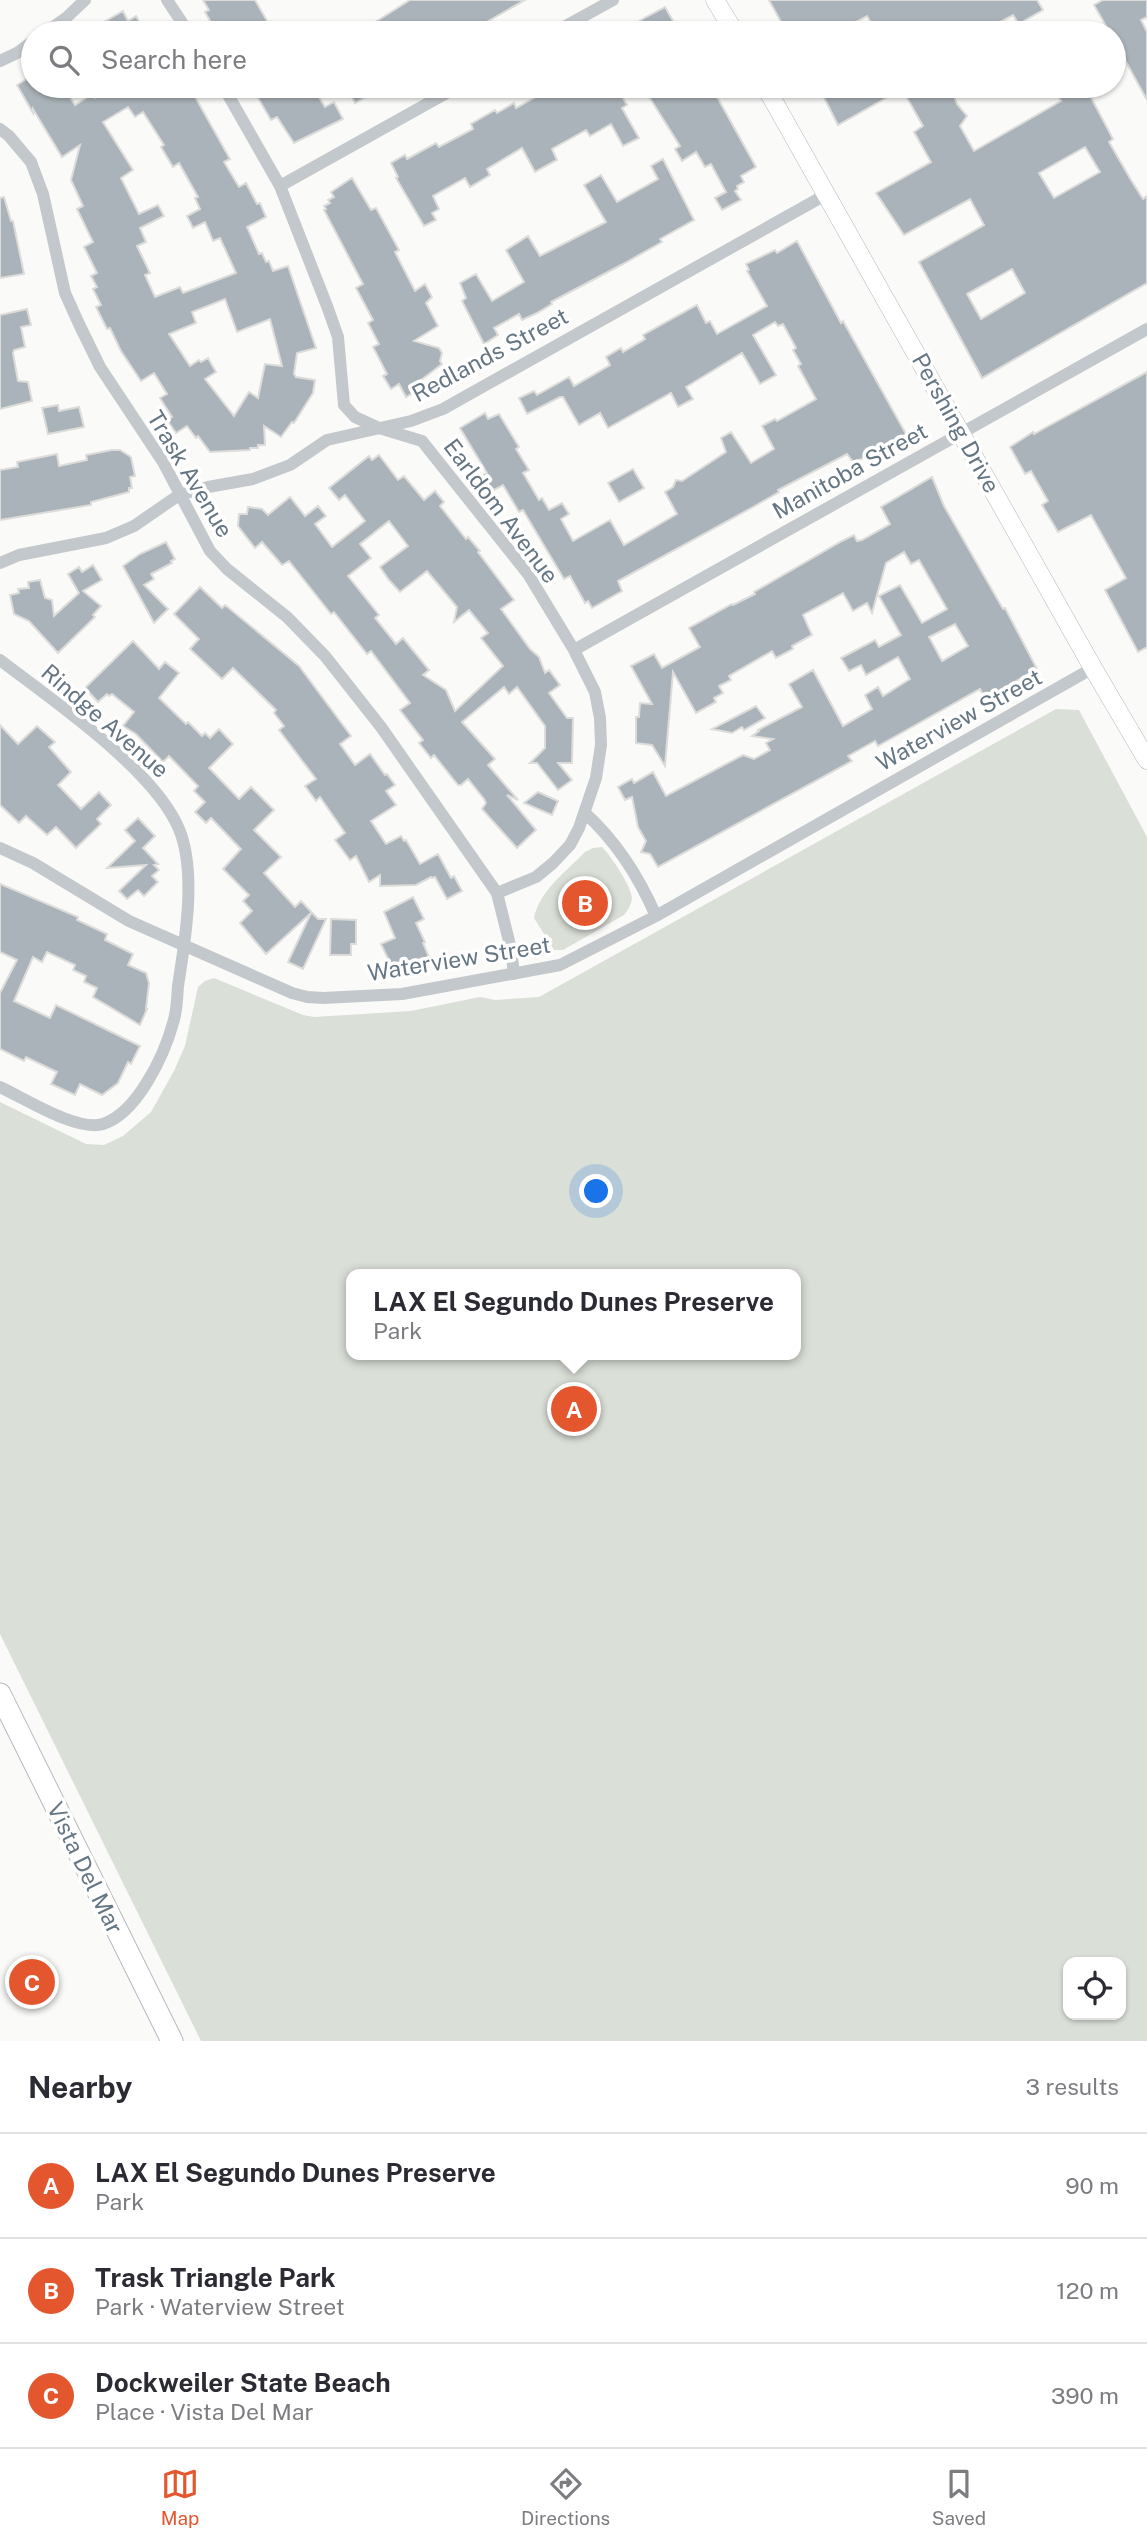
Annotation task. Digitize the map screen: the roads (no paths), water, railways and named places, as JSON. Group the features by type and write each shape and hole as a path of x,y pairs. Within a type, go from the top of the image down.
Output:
{"main road":[{"path":"715,0 728,21"},
{"name":"Pershing Drive","path":"772,98 1147,760"},
{"name":"Vista Del Mar","path":"0,1694 172,2041"}],"street":[{"path":"60,21 85,0"},
{"path":"167,0 181,21"},
{"path":"575,21 613,0"},
{"path":"0,61 21,51"},
{"name":"Earldom Avenue","path":"230,98 280,186 338,337 344,405 355,416 379,428 422,441 528,574 574,650 595,692 601,746 596,778 585,813 570,845 536,877 497,893"},
{"path":"280,186 438,98"},
{"name":"Trask Avenue","path":"0,129 31,162 43,194 65,293 100,367 163,462 210,551 227,569 287,617 326,656 382,727 497,893"},
{"name":"Redlands Street","path":"0,563 19,555 106,538 134,526 179,495 253,479 290,465 327,440 411,421 443,409 827,194"},
{"name":"Manitoba Street","path":"574,650 1147,329"},
{"name":"Rindge Avenue","path":"0,660 80,722 159,794 180,830 187,861 188,915 174,1021 147,1083 118,1117 100,1125 81,1124 0,1087"},
{"name":"Waterview Street","path":"0,848 33,863 129,921 292,993 307,997 401,994 560,965 656,916 1093,668"},
{"path":"585,813 615,844 636,876 656,916"},
{"path":"497,893 511,949 514,974"}],"place":[{"name":"Trask Triangle Park","path":"585,903"},
{"name":"LAX El Segundo Dunes Preserve","path":"574,1409"},
{"name":"Dockweiler State Beach","path":"32,1982"}]}
